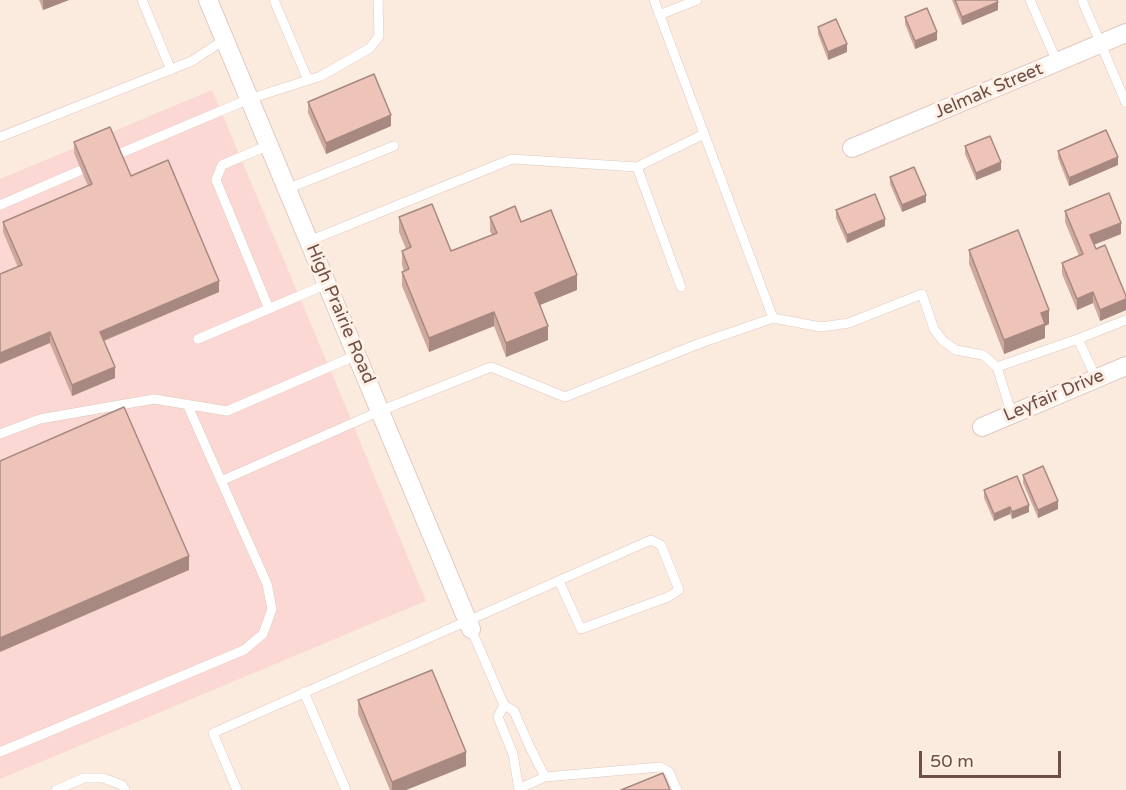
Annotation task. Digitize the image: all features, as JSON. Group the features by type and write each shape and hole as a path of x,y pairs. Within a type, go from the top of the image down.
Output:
{"street":[{"name":"High Prairie Road","path":"208,0 469,625"},
{"name":"Jelmak Street","path":"852,148 1126,33"},
{"name":"Leyfair Drive","path":"982,427 1126,366"}],"lane":[{"path":"142,0 171,70"},
{"path":"274,0 308,80"},
{"path":"121,153 249,99 321,76 370,48 379,36 378,0"},
{"path":"654,0 773,318"},
{"path":"659,15 697,0"},
{"path":"1030,0 1057,62"},
{"path":"1082,0 1126,103"},
{"path":"0,136 171,70 192,61 225,40"},
{"path":"309,241 512,159 637,167 704,134"},
{"path":"268,309 216,180 222,165 269,145"},
{"path":"287,189 394,146"},
{"path":"637,167 681,287"},
{"path":"0,205 79,171"},
{"path":"198,339 327,285"},
{"path":"221,481 380,411 491,367 565,397 698,344 773,318 821,327 849,323 922,294 934,329 943,341 956,350 983,355 997,367 1012,415"},
{"path":"997,367 1126,320"},
{"path":"1078,339 1096,378"},
{"path":"0,434 40,419 154,399 227,411 357,355"},
{"path":"0,752 244,650 263,634 272,609 267,584 187,404"},
{"path":"237,790 213,733 304,692 469,625 559,581 651,540 661,545 679,591 581,629 559,581"},
{"path":"469,625 504,705 514,711 545,777"},
{"path":"304,692 346,790"},
{"path":"504,705 498,717 513,754 519,789 545,777 660,767 669,772 677,790"},
{"path":"57,790 84,778 103,778 122,785 125,790"}],"shaded area":[{"path":"212,90 426,601 0,779 0,179"}],"building":[{"path":"955,0 997,0 998,2 962,17"},
{"path":"927,8 937,32 915,41 905,17"},
{"path":"836,19 847,44 828,52 818,27"},
{"path":"374,74 391,115 326,143 308,102"},
{"path":"110,127 131,176 168,160 219,281 100,332 115,367 72,385 50,332 0,353 0,274 22,265 3,222 92,184 74,142"},
{"path":"1106,130 1118,157 1069,178 1058,151"},
{"path":"990,136 1001,162 976,173 965,146"},
{"path":"914,167 926,195 902,205 890,177"},
{"path":"1109,193 1121,223 1090,235 1096,249 1105,245 1126,299 1100,310 1093,292 1077,299 1062,263 1083,254 1065,211"},
{"path":"875,194 885,219 847,235 836,210"},
{"path":"432,204 451,251 497,233 490,217 515,206 521,222 551,210 577,275 535,293 548,326 506,343 494,312 429,338 402,272 409,269 402,251 411,247 399,217"},
{"path":"1018,230 1049,310 1041,313 1045,324 1004,340 969,250"},
{"path":"124,407 189,556 0,638 0,461"},
{"path":"1043,466 1058,501 1038,510 1023,475"},
{"path":"1017,476 1029,505 1012,512 1010,507 994,514 984,490"},
{"path":"432,670 466,752 392,782 358,700"},
{"path":"663,773 670,790 621,790"}]}
